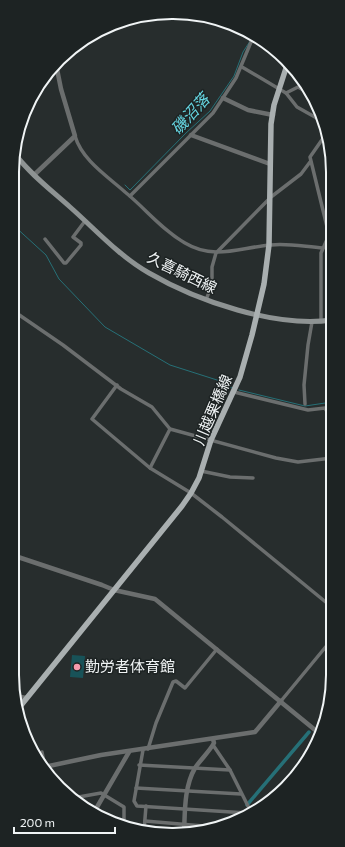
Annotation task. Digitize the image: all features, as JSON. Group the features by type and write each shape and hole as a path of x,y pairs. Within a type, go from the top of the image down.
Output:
{"main road":[{"name":"川越栗橋線","path":"22,704 191,493 201,471 211,440 234,392 247,358 264,284 269,245 270,164 273,115 286,69"},
{"name":"久喜騎西線","path":"19,159 34,175 128,259 149,273 206,300 256,314 312,322 326,321"}],"street":[{"path":"130,196 213,113 224,98 242,67 252,41"},
{"path":"242,67 286,93 297,107 315,117"},
{"path":"57,71 61,89 78,146 97,168 130,196 155,222 185,243 199,250 216,253 239,252 269,245 282,244 323,248"},
{"path":"286,93 298,87 301,89"},
{"path":"224,98 248,110 273,115"},
{"path":"191,135 270,164"},
{"path":"34,175 75,136"},
{"path":"322,139 310,157 310,162 326,220"},
{"path":"206,300 212,284 212,266 216,253 270,197 301,174 310,162"},
{"path":"44,239 64,263 66,263 81,243 73,237 85,220"},
{"path":"321,321 321,253 326,242"},
{"path":"19,315 117,385 152,407 170,428 276,458 298,462 326,459"},
{"path":"305,404 306,394 304,385 312,322"},
{"path":"117,385 92,419 150,468 191,493 326,602"},
{"path":"234,392 308,410 325,408 326,410"},
{"path":"150,468 170,428"},
{"path":"201,471 230,477 253,478"},
{"path":"19,557 114,590 155,598 315,730"},
{"path":"50,766 256,731 326,647"},
{"path":"217,649 185,688 176,681 173,682 139,765 134,801 137,806 239,812"},
{"path":"20,697 26,698"},
{"path":"213,739 213,746 230,770 248,808"},
{"path":"184,825 187,791 195,769 213,746"},
{"path":"42,752 43,757"},
{"path":"97,807 129,752"},
{"path":"139,765 230,770"},
{"path":"136,788 241,794"},
{"path":"80,797 98,793 104,795 124,807 124,820"},
{"path":"145,825 146,806"},
{"path":"145,821 198,826"}],"shaded area":[{"name":"勤労者体育館","path":"72,655 85,656 83,678 70,677"}],"waterway":[{"name":"磯沼落","path":"125,185 130,190 186,133 210,111 234,76 243,52 250,41"},
{"path":"19,230 46,255 59,279 105,327 170,365 217,380 232,388"},
{"path":"239,390 305,406 326,403"},
{"path":"247,805 309,732"}],"place":[{"name":"勤労者体育館","path":"77,667"}]}
